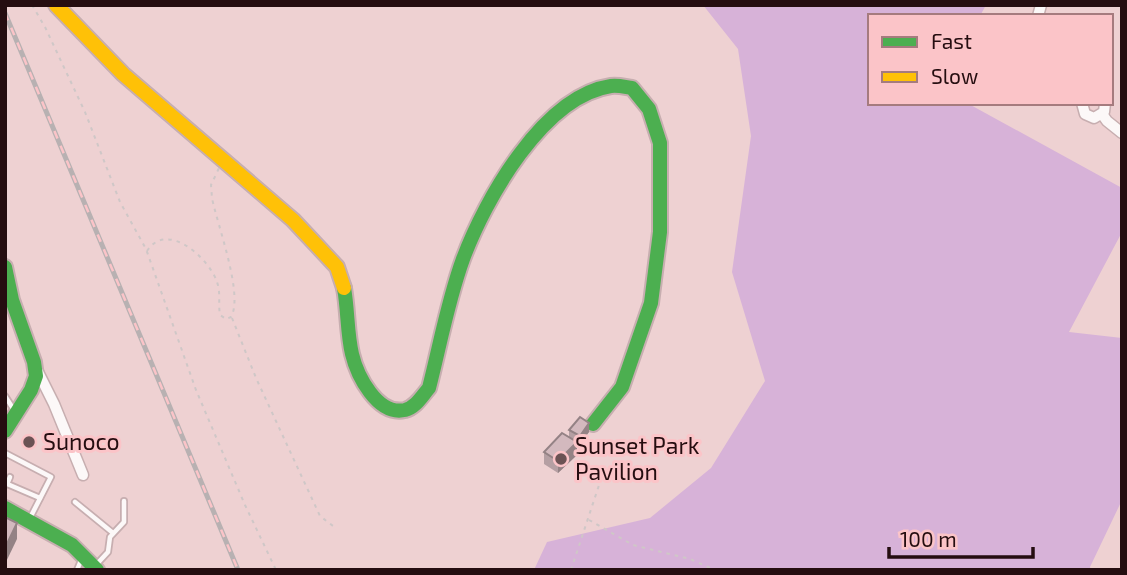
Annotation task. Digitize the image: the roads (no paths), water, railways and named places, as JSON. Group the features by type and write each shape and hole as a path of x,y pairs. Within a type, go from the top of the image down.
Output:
{"street":[{"path":"56,5 146,95 270,198 340,269 352,355 359,372 379,403 397,412 410,410 422,400 429,388 450,300 464,256 482,215 531,138 586,93 611,85 632,88 649,108 660,143 660,232 651,303 635,351 622,387 593,424"},
{"path":"1082,105 1082,110 1088,117 1094,118 1103,109 1107,121 1122,133"},
{"path":"5,267 20,325 83,475"},
{"path":"5,431 34,384 36,367"},
{"path":"5,509 58,535 96,568"}],"lane":[{"path":"5,396 16,413"},
{"path":"5,463 7,454 51,477 29,520"},
{"path":"14,469 18,460"},
{"path":"24,473 28,465"},
{"path":"33,478 37,470"},
{"path":"10,477 6,483 28,489 40,498"},
{"path":"17,488 20,482"},
{"path":"96,568 107,552 108,541 124,522 124,501"},
{"path":"75,502 113,533"},
{"path":"77,570 83,554"}],"railway":[{"path":"5,13 238,570"}],"place":[{"name":"Sunoco","path":"29,442"},
{"name":"Sunset Park Pavilion","path":"561,459"}]}
